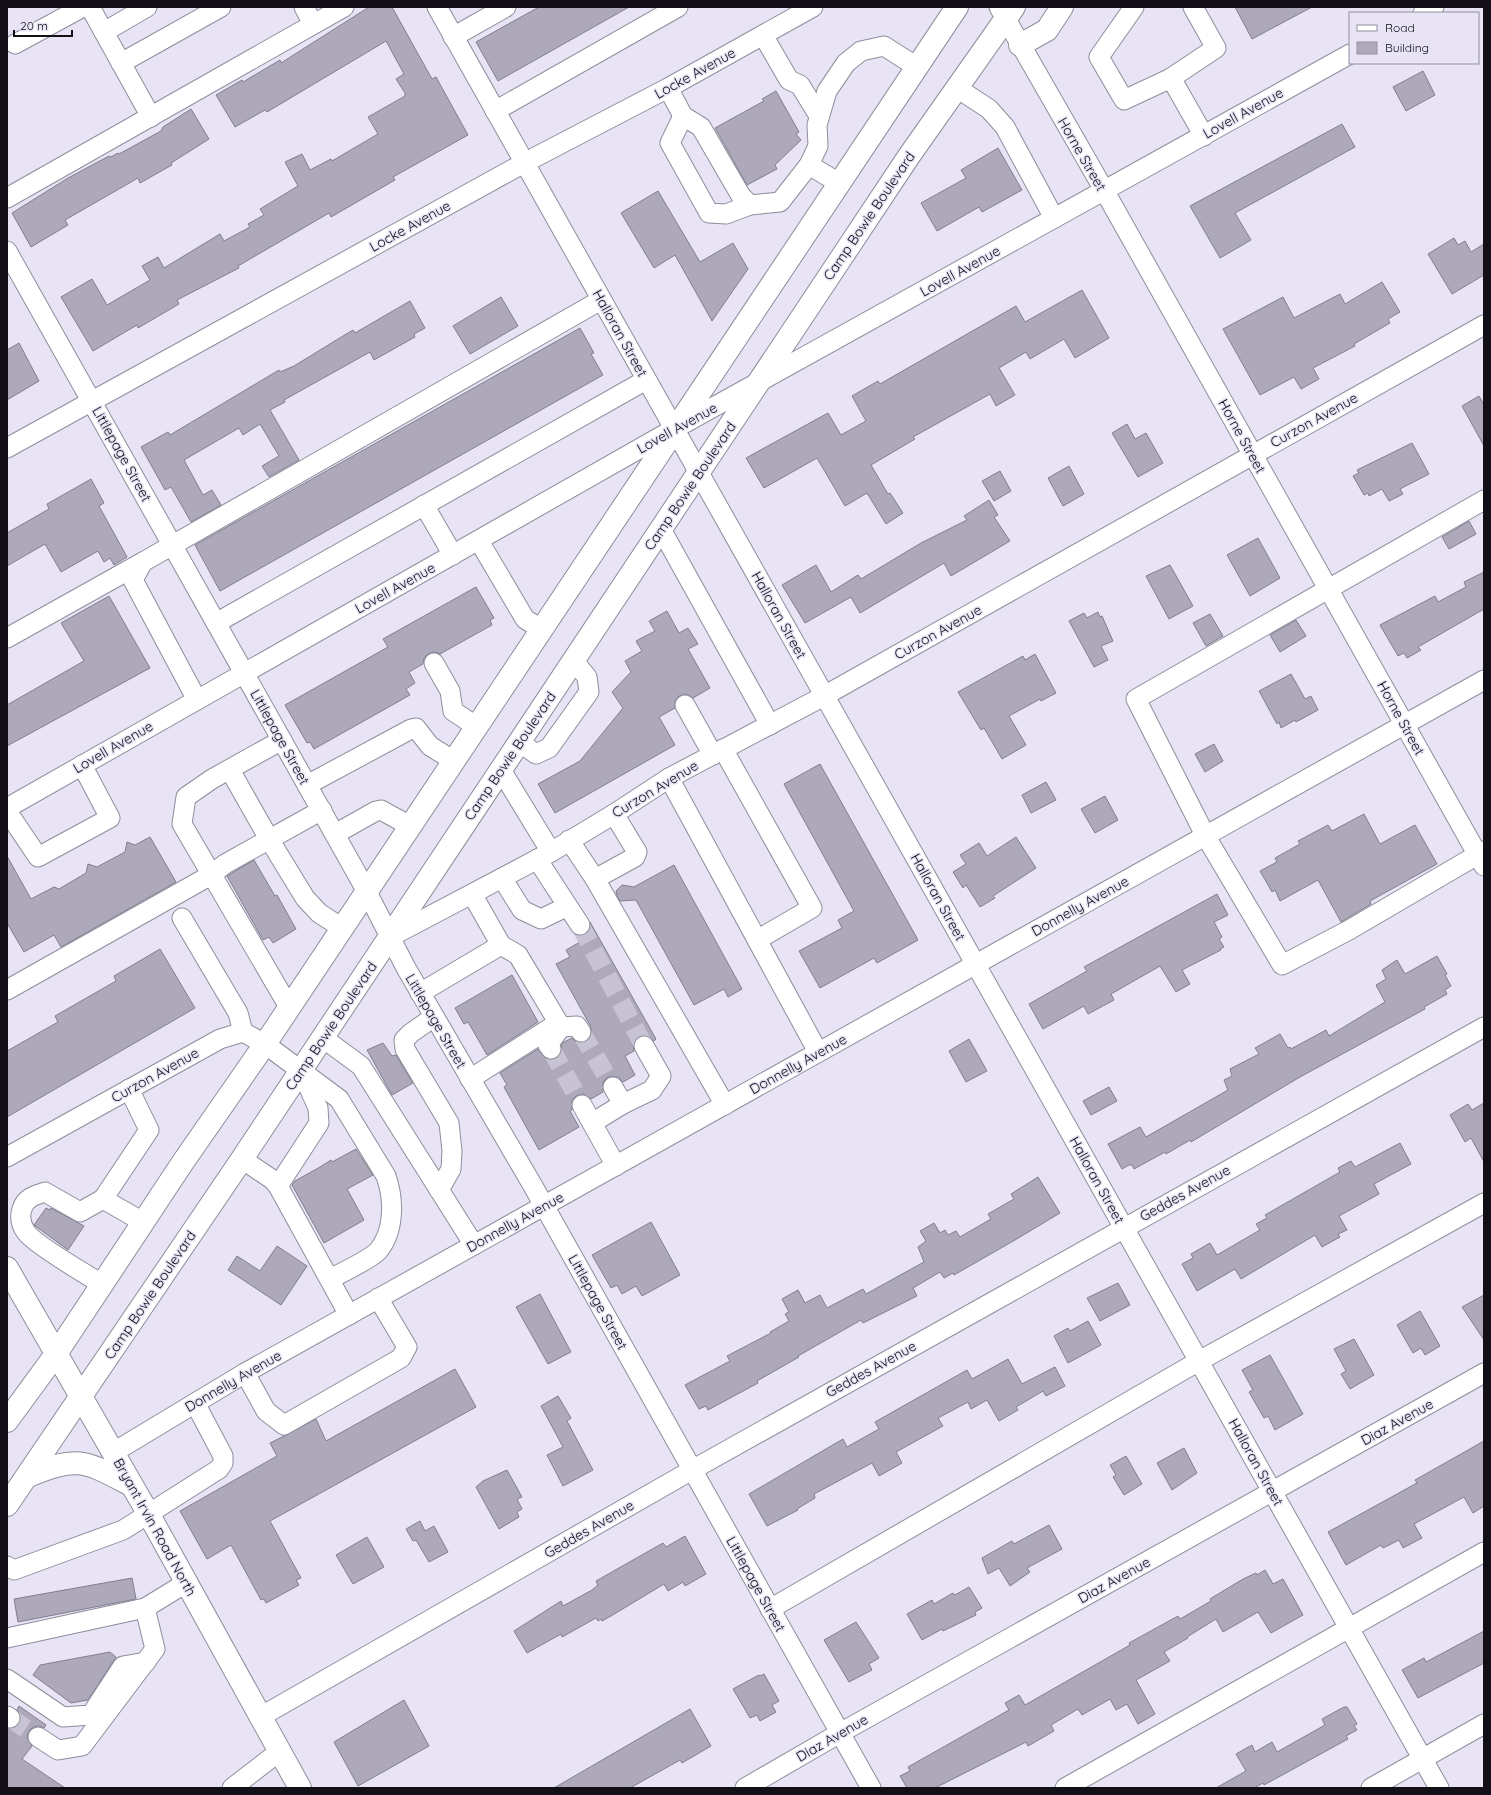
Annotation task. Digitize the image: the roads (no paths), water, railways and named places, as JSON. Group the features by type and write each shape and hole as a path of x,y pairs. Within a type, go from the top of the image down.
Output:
{"main road":[{"path":"7,1421 56,1354 143,1222 290,1007 366,890 477,727 674,429 957,7"},
{"path":"1020,45 1047,30 1062,7"},
{"name":"Camp Bowie Boulevard","path":"7,1505 81,1398 323,1038 758,385 908,156 957,88 1006,11"},
{"name":"Bryant Irvin Road North","path":"7,1268 81,1398 114,1452 300,1788"},
{"path":"28,1476 51,1466 81,1462 95,1466 131,1485"}],"street":[{"path":"15,44 83,7"},
{"path":"90,7 151,116"},
{"path":"104,32 147,7"},
{"path":"121,63 221,7"},
{"path":"304,7 313,24"},
{"path":"7,198 344,7"},
{"name":"Halloran Street","path":"437,7 1439,1788"},
{"path":"453,36 506,7"},
{"path":"495,111 678,7"},
{"name":"Locke Avenue","path":"7,448 524,163 668,88 764,35 783,14 814,7"},
{"path":"1134,7 1099,57 1124,100 1171,78 1216,48 1193,7"},
{"path":"1425,12 1434,7"},
{"name":"Horne Street","path":"1006,11 1020,45 1104,190 1404,724 1482,857"},
{"path":"764,35 789,80 800,85 819,116"},
{"path":"683,116 670,143 709,213 726,214 750,205 780,202 809,165 818,146 817,125 827,91 846,63 861,51 884,46 917,67"},
{"name":"Lovell Avenue","path":"7,808 674,429 758,385 1104,190 1349,55"},
{"path":"1171,78 1204,136"},
{"path":"668,88 683,116 701,127 741,196 750,205"},
{"path":"957,88 989,109 1005,127 1054,218"},
{"path":"809,165 839,183"},
{"name":"Littlepage Street","path":"7,251 322,810 420,993 544,1206 871,1788"},
{"path":"7,638 602,300"},
{"name":"Curzon Avenue","path":"390,937 544,855 614,814 669,778 824,696 1484,325"},
{"path":"216,623 646,380"},
{"path":"1482,857 1282,965 1206,835 1136,699 1484,500"},
{"path":"424,505 453,555"},
{"path":"661,529 770,725"},
{"path":"479,540 525,619 541,629"},
{"path":"143,562 133,580 197,700"},
{"path":"519,742 536,754 549,748 589,692 587,678 574,661"},
{"path":"434,663 450,692 453,711 477,727"},
{"name":"Donnelly Avenue","path":"114,1452 245,1373 378,1298 1484,680"},
{"path":"686,705 718,752 812,908 757,940"},
{"path":"307,785 411,729 416,728 430,746 454,761"},
{"path":"282,740 186,797 182,824 290,1007"},
{"path":"7,811 38,856 110,818 82,765"},
{"path":"230,770 269,839 305,898 319,913 342,928"},
{"path":"501,770 544,855 566,907 580,925"},
{"path":"669,778 818,1052"},
{"path":"7,990 211,875 225,864 322,810"},
{"path":"335,834 376,811 381,810 410,826"},
{"path":"595,879 635,857 637,852 614,814"},
{"path":"569,840 595,879 725,1105"},
{"path":"502,878 522,910 541,919 566,907"},
{"path":"472,894 501,945 518,955 559,1025"},
{"path":"182,918 238,1013 243,1032 265,1044 333,1093 344,1105 386,1176 390,1194 391,1216 386,1237 378,1251 330,1279"},
{"path":"420,993 501,945"},
{"path":"434,1017 404,1040 405,1049 449,1123 452,1151 451,1169 439,1190"},
{"path":"551,1049 548,1045 559,1025"},
{"path":"470,1079 559,1025 576,1026 581,1032"},
{"name":"Geddes Avenue","path":"260,1717 692,1470 1484,1027"},
{"name":"Curzon Avenue","path":"7,1157 220,1039 243,1032"},
{"path":"323,1038 361,1066 474,1245"},
{"path":"592,1123 623,1104 652,1090 661,1076 644,1046"},
{"path":"278,1186 319,1123 318,1108 301,1070"},
{"path":"614,1087 623,1104"},
{"path":"102,1284 30,1237 21,1224 20,1216 23,1204 33,1195 45,1192 80,1212 103,1199 149,1130 129,1089"},
{"path":"582,1105 616,1166"},
{"path":"242,1159 273,1180 278,1186 349,1315"},
{"path":"103,1199 143,1222"},
{"path":"770,1609 1199,1361 1484,1203"},
{"path":"245,1373 266,1411 284,1425 328,1401 401,1358 407,1346 378,1298"},
{"name":"Diaz Avenue","path":"746,1788 840,1733 1484,1373"},
{"path":"9,1573 123,1530 219,1469 223,1463 223,1456 196,1403"},
{"path":"1065,1788 1484,1552"},
{"path":"7,1638 145,1608 186,1583"},
{"path":"38,1737 58,1750 82,1746 155,1649 145,1608"},
{"path":"7,1679 63,1716 91,1715 123,1666 146,1662"},
{"path":"1371,1788 1484,1724"},
{"path":"232,1788 280,1751"}],"tunnel":[{"path":"580,925 644,1046"},
{"path":"581,1032 613,1087"},
{"path":"551,1049 582,1105"},
{"path":"10,1718 38,1737"}]}
